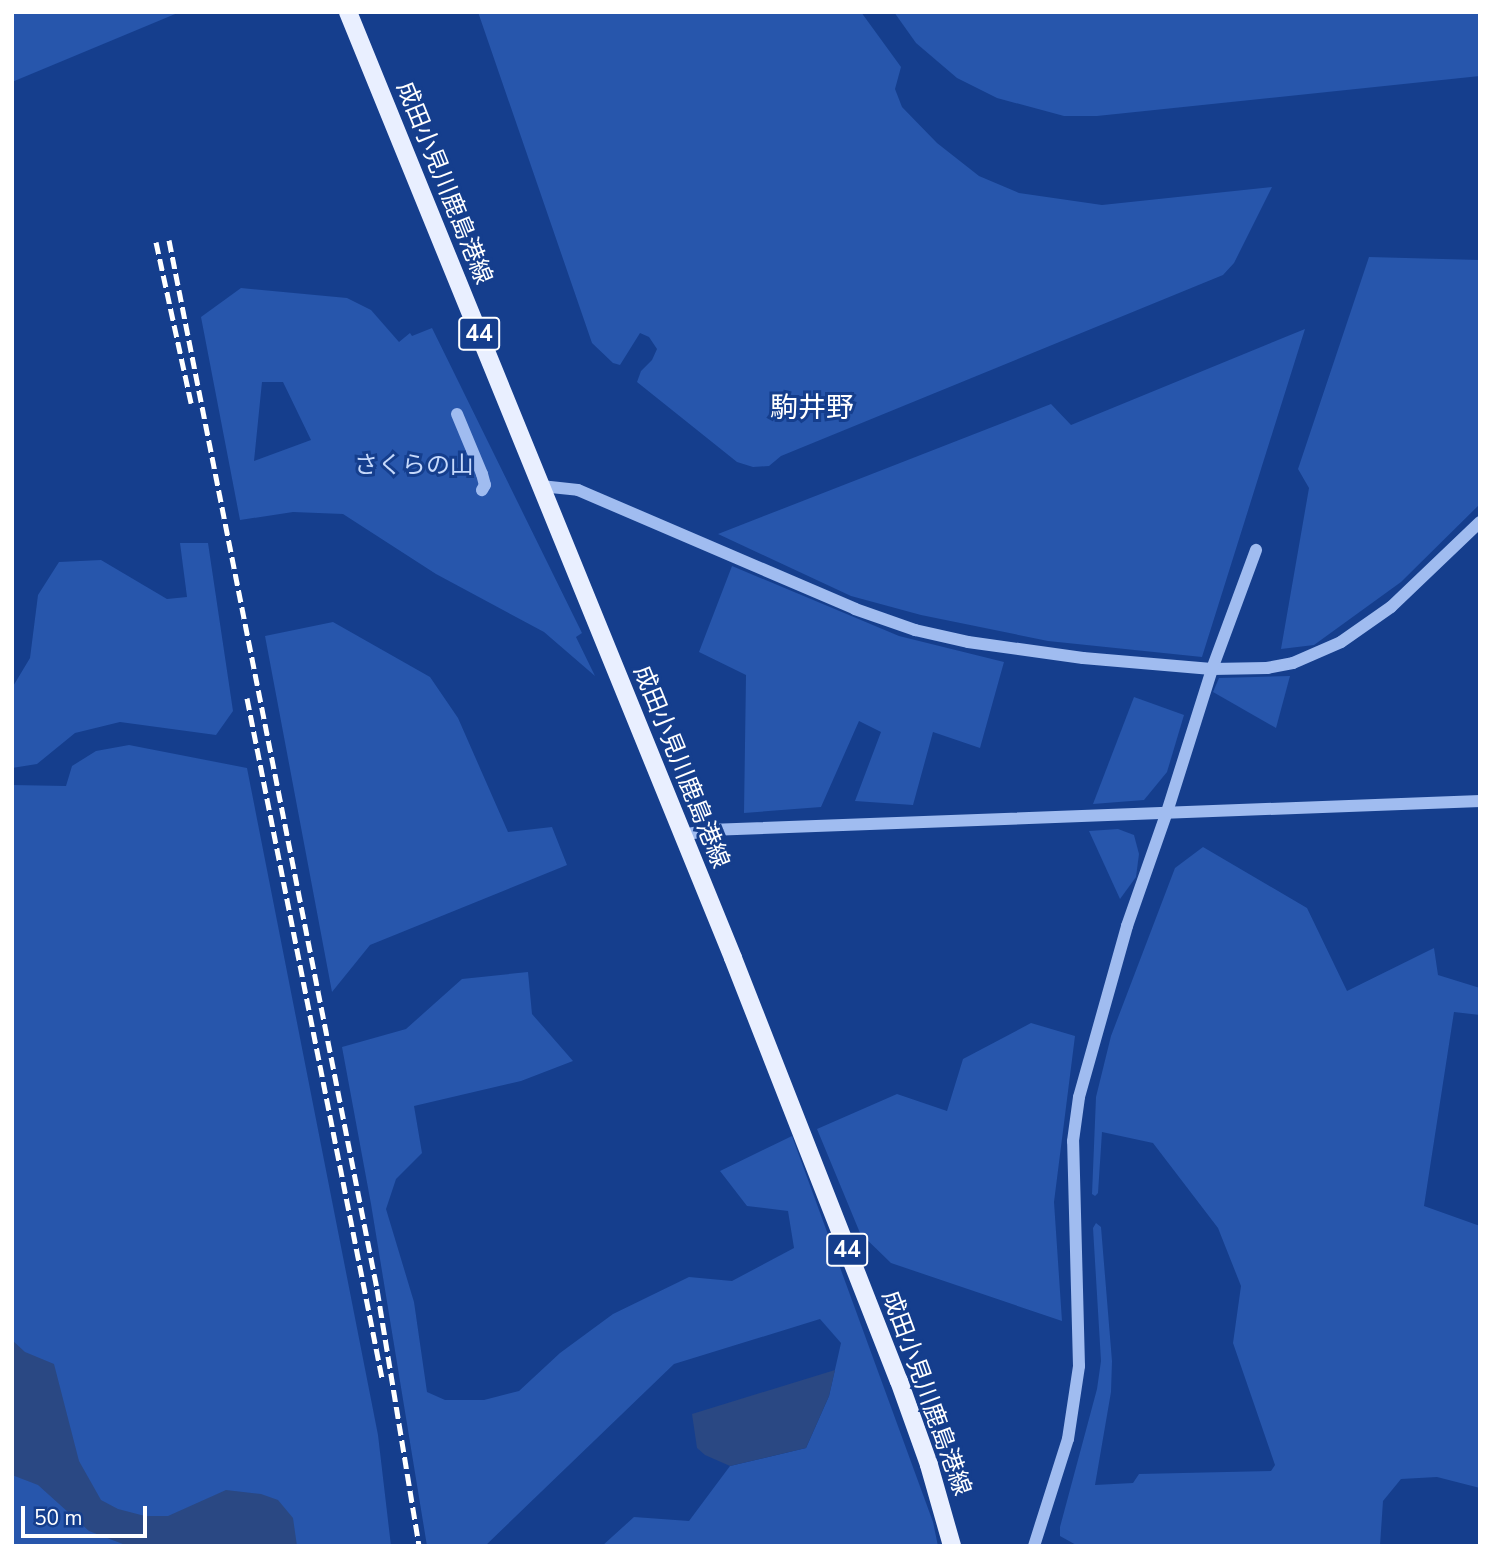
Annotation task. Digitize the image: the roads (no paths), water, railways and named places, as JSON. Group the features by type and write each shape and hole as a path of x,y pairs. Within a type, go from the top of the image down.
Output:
{"main road":[{"name":"成田小見川鹿島港線","path":"348,12 682,835 899,1381 929,1465 952,1546"}],"street":[{"path":"457,414 482,474 485,485 482,490"},
{"path":"541,486 578,490 855,609 915,630 968,642 1083,658 1212,669 1267,668 1293,663 1341,642 1391,607 1480,522"},
{"path":"1034,1546 1068,1439 1079,1366 1073,1141 1079,1097 1127,926 1167,812 1212,669 1256,550"},
{"path":"682,835 709,830 1480,801"}],"railway":[{"path":"169,240 377,1289 419,1546"},
{"path":"156,242 191,403"},
{"path":"247,698 382,1378"}],"district":[{"name":"駒井野","path":"812,408"}],"park label":[{"name":"さくらの山","path":"414,466"}]}
